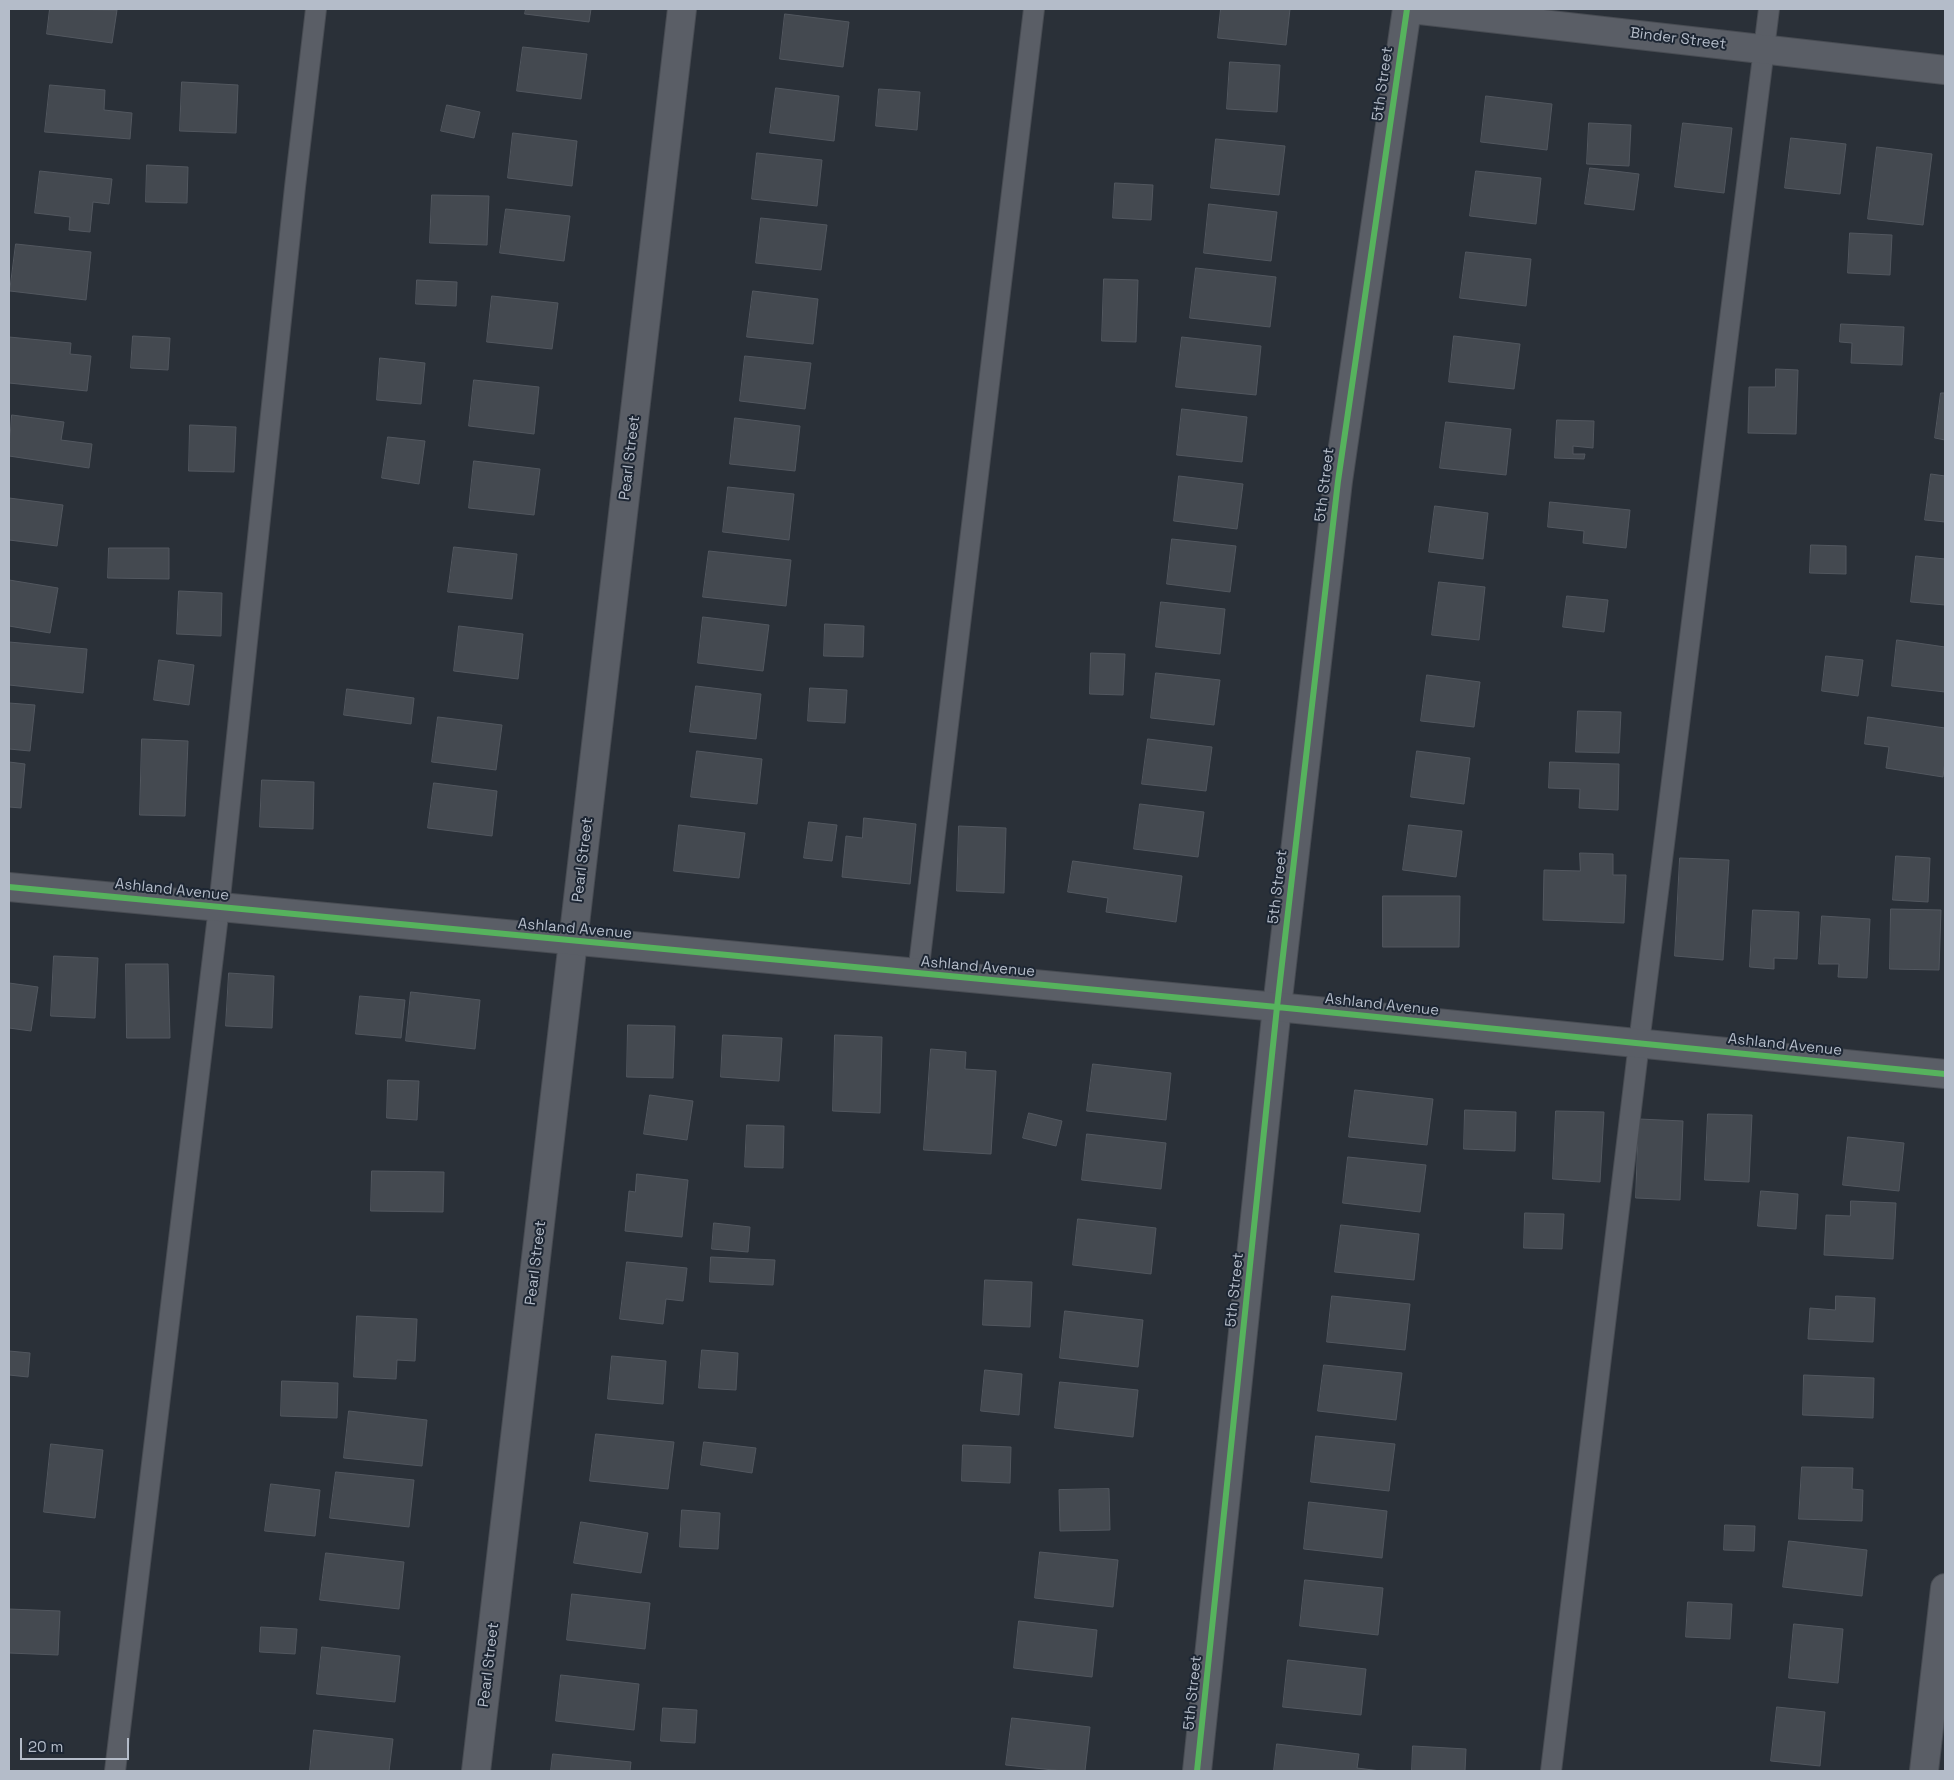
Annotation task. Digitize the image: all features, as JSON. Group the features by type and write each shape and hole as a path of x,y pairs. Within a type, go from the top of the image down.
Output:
{"street":[{"name":"Pearl Street","path":"476,1771 682,9"},
{"name":"Binder Street","path":"1409,9 1945,70"},
{"name":"5th Street","path":"1197,1771 1277,1008 1338,481 1409,9"},
{"name":"Ashland Avenue","path":"9,887 1945,1074"},
{"path":"1924,1771 1945,1588"}],"lane":[{"path":"115,1771 219,907 295,187 316,9"},
{"path":"918,974 1034,9"},
{"path":"1551,1771 1639,1043 1769,9"}],"building":[{"path":"50,9 117,10 112,43 47,34"},
{"path":"526,9 591,9 589,22 525,14"},
{"path":"1221,9 1290,9 1286,45 1218,38"},
{"path":"785,14 849,22 843,67 780,59"},
{"path":"523,47 587,54 581,99 517,91"},
{"path":"1230,62 1280,65 1277,112 1227,109"},
{"path":"182,82 238,85 236,133 180,131"},
{"path":"50,85 105,90 104,110 132,113 130,139 45,132"},
{"path":"776,88 839,96 834,141 770,133"},
{"path":"879,89 920,92 917,130 876,126"},
{"path":"1486,96 1552,104 1547,150 1481,142"},
{"path":"447,105 480,112 474,138 441,131"},
{"path":"1589,123 1631,125 1629,166 1587,164"},
{"path":"1683,123 1732,128 1724,193 1675,187"},
{"path":"513,133 577,141 572,186 508,178"},
{"path":"1791,138 1846,144 1840,194 1785,188"},
{"path":"1216,139 1285,146 1279,195 1211,188"},
{"path":"1877,147 1932,154 1923,225 1868,219"},
{"path":"757,153 822,160 817,206 752,199"},
{"path":"147,165 188,167 187,203 146,202"},
{"path":"1590,168 1639,174 1634,210 1585,204"},
{"path":"40,171 112,179 109,204 93,202 90,232 69,230 70,217 35,213"},
{"path":"1476,171 1541,178 1536,224 1470,216"},
{"path":"1115,183 1153,185 1151,220 1113,218"},
{"path":"432,195 489,196 487,245 430,243"},
{"path":"1209,204 1277,212 1271,261 1204,253"},
{"path":"506,209 570,216 564,261 500,253"},
{"path":"761,218 827,225 821,270 756,263"},
{"path":"1850,233 1892,235 1890,275 1848,273"},
{"path":"16,244 91,252 86,300 10,291"},
{"path":"1466,252 1531,259 1526,306 1460,298"},
{"path":"1196,268 1276,277 1270,327 1190,318"},
{"path":"1104,279 1138,280 1136,342 1102,341"},
{"path":"417,280 457,282 456,306 416,304"},
{"path":"753,291 818,299 813,344 747,337"},
{"path":"492,296 558,303 552,349 487,342"},
{"path":"1841,324 1904,327 1902,365 1851,363 1852,343 1840,342"},
{"path":"133,336 170,338 168,370 131,368"},
{"path":"1454,336 1520,344 1514,389 1449,382"},
{"path":"9,337 71,343 70,354 91,356 87,391 9,383"},
{"path":"1182,337 1261,346 1256,395 1176,387"},
{"path":"745,356 811,363 805,409 740,401"},
{"path":"380,358 425,363 421,404 377,400"},
{"path":"1776,369 1798,370 1796,434 1748,433 1749,387 1775,387"},
{"path":"474,380 539,387 534,434 469,426"},
{"path":"1941,393 1945,393 1945,440 1935,438"},
{"path":"1182,409 1247,417 1242,462 1177,455"},
{"path":"12,415 64,422 61,440 92,444 89,468 9,456"},
{"path":"735,418 800,426 795,471 730,464"},
{"path":"1557,420 1594,421 1593,448 1573,446 1573,454 1585,454 1584,459 1555,458"},
{"path":"1446,422 1511,429 1506,475 1440,468"},
{"path":"190,425 236,427 234,472 189,471"},
{"path":"388,437 425,441 419,484 382,478"},
{"path":"474,461 540,469 534,515 469,508"},
{"path":"1931,474 1945,476 1945,522 1925,520"},
{"path":"1179,476 1243,484 1237,529 1174,521"},
{"path":"728,487 794,494 789,540 723,532"},
{"path":"9,498 63,505 57,546 9,540"},
{"path":"1550,502 1630,510 1626,548 1583,543 1584,531 1548,527"},
{"path":"1435,506 1488,513 1483,559 1429,552"},
{"path":"1172,539 1236,546 1230,592 1167,584"},
{"path":"1811,545 1846,546 1846,574 1810,573"},
{"path":"454,547 517,554 512,599 448,592"},
{"path":"109,548 169,548 169,579 108,578"},
{"path":"709,551 791,560 786,606 703,597"},
{"path":"1916,556 1945,559 1945,605 1911,602"},
{"path":"9,580 58,588 50,633 9,626"},
{"path":"1439,582 1485,587 1479,640 1432,635"},
{"path":"179,591 222,593 221,636 177,634"},
{"path":"1567,596 1608,600 1604,632 1563,627"},
{"path":"1161,602 1225,609 1220,654 1156,647"},
{"path":"703,617 769,625 763,671 698,663"},
{"path":"825,624 864,626 863,657 824,656"},
{"path":"459,626 523,634 518,679 454,671"},
{"path":"1897,640 1945,647 1945,692 1892,686"},
{"path":"9,642 87,649 83,693 9,685"},
{"path":"1091,653 1125,654 1123,695 1090,694"},
{"path":"1826,656 1863,660 1858,696 1822,691"},
{"path":"159,660 194,665 189,705 154,700"},
{"path":"1156,673 1220,680 1214,725 1151,718"},
{"path":"1427,675 1480,682 1474,727 1421,721"},
{"path":"696,686 761,694 756,739 690,732"},
{"path":"810,688 847,690 845,723 808,721"},
{"path":"347,689 414,698 411,724 344,715"},
{"path":"9,703 35,705 30,751 9,749"},
{"path":"1578,711 1621,712 1619,753 1576,752"},
{"path":"438,717 502,725 496,770 432,762"},
{"path":"1868,717 1945,728 1943,777 1886,768 1889,747 1865,744"},
{"path":"142,739 188,741 185,816 140,815"},
{"path":"1148,739 1212,747 1206,791 1142,784"},
{"path":"697,751 762,759 757,804 691,797"},
{"path":"1417,751 1470,758 1464,804 1411,797"},
{"path":"9,762 25,764 21,808 9,807"},
{"path":"1550,762 1619,764 1618,810 1579,808 1580,789 1549,788"},
{"path":"262,780 314,782 313,829 260,827"},
{"path":"434,783 497,791 492,836 428,828"},
{"path":"1140,804 1204,812 1198,857 1134,849"},
{"path":"864,818 916,824 910,884 842,877 846,836 862,838"},
{"path":"809,822 837,825 832,861 804,858"},
{"path":"679,825 745,833 739,878 674,871"},
{"path":"1409,825 1462,831 1456,877 1403,870"},
{"path":"959,826 1006,828 1004,893 957,891"},
{"path":"1580,853 1613,854 1613,875 1626,875 1624,923 1543,920 1544,870 1580,871"},
{"path":"1896,856 1930,858 1928,902 1893,900"},
{"path":"1680,858 1729,860 1723,960 1675,956"},
{"path":"1073,861 1182,876 1176,922 1106,912 1108,898 1068,892"},
{"path":"1383,896 1460,896 1459,947 1383,947"},
{"path":"1891,909 1941,910 1939,970 1890,969"},
{"path":"1753,910 1799,912 1797,959 1774,958 1774,969 1750,967"},
{"path":"1822,916 1870,919 1867,978 1838,977 1839,964 1819,964"},
{"path":"54,956 98,958 95,1018 51,1016"},
{"path":"126,964 168,964 170,1038 127,1038"},
{"path":"229,973 274,976 272,1028 226,1026"},
{"path":"9,983 38,987 31,1031 9,1028"},
{"path":"411,992 480,1000 475,1049 406,1041"},
{"path":"360,996 405,1000 401,1038 356,1034"},
{"path":"628,1025 675,1026 673,1078 627,1077"},
{"path":"723,1035 782,1038 779,1081 721,1077"},
{"path":"835,1035 882,1037 880,1113 833,1111"},
{"path":"931,1049 966,1052 965,1069 996,1071 991,1154 924,1150"},
{"path":"1093,1064 1171,1073 1166,1120 1087,1111"},
{"path":"388,1080 419,1081 417,1120 387,1118"},
{"path":"1355,1090 1433,1099 1427,1145 1349,1137"},
{"path":"650,1095 693,1101 687,1140 644,1134"},
{"path":"1465,1110 1516,1112 1515,1151 1464,1149"},
{"path":"1556,1111 1604,1112 1600,1182 1553,1179"},
{"path":"1029,1113 1062,1121 1056,1146 1023,1138"},
{"path":"1708,1114 1752,1115 1749,1182 1705,1180"},
{"path":"1639,1119 1683,1121 1680,1200 1636,1198"},
{"path":"747,1125 784,1126 783,1168 745,1167"},
{"path":"1087,1134 1166,1143 1161,1189 1082,1180"},
{"path":"1848,1137 1904,1143 1899,1191 1843,1185"},
{"path":"1348,1157 1426,1165 1420,1212 1343,1203"},
{"path":"372,1171 444,1172 443,1212 371,1211"},
{"path":"637,1174 688,1180 682,1237 625,1231 629,1191 635,1192"},
{"path":"1761,1191 1798,1194 1796,1229 1758,1226"},
{"path":"1851,1201 1896,1203 1893,1259 1824,1255 1826,1215 1850,1216"},
{"path":"1525,1213 1564,1214 1562,1249 1524,1248"},
{"path":"1078,1219 1156,1228 1151,1274 1073,1265"},
{"path":"714,1223 750,1227 748,1252 712,1249"},
{"path":"1341,1225 1419,1234 1414,1280 1335,1272"},
{"path":"711,1257 775,1260 773,1285 710,1282"},
{"path":"627,1262 687,1268 683,1301 666,1299 663,1324 620,1319"},
{"path":"985,1280 1032,1282 1030,1327 983,1325"},
{"path":"1332,1296 1410,1304 1405,1350 1327,1342"},
{"path":"1836,1296 1875,1298 1873,1342 1808,1339 1810,1308 1835,1310"},
{"path":"1065,1311 1143,1320 1138,1367 1060,1358"},
{"path":"357,1316 417,1319 415,1361 397,1360 396,1379 354,1377"},
{"path":"702,1350 738,1353 736,1390 699,1388"},
{"path":"9,1351 30,1353 28,1377 9,1375"},
{"path":"612,1356 666,1361 663,1404 608,1399"},
{"path":"1324,1365 1402,1373 1396,1420 1318,1411"},
{"path":"985,1370 1022,1374 1019,1415 981,1411"},
{"path":"1804,1375 1874,1378 1873,1418 1803,1415"},
{"path":"282,1381 338,1383 337,1418 281,1416"},
{"path":"1060,1382 1138,1390 1133,1437 1055,1428"},
{"path":"349,1411 427,1420 422,1466 344,1458"},
{"path":"596,1434 674,1442 668,1489 590,1481"},
{"path":"1316,1436 1395,1444 1389,1491 1311,1482"},
{"path":"704,1442 756,1448 752,1473 701,1465"},
{"path":"51,1444 103,1450 95,1518 44,1512"},
{"path":"963,1445 1011,1447 1010,1483 962,1481"},
{"path":"1802,1467 1853,1468 1852,1489 1863,1490 1862,1521 1799,1519"},
{"path":"336,1472 414,1480 409,1527 330,1518"},
{"path":"271,1484 320,1490 315,1536 265,1531"},
{"path":"1109,1489 1110,1530 1060,1531 1059,1490"},
{"path":"1309,1502 1387,1511 1382,1558 1304,1549"},
{"path":"682,1510 720,1513 718,1549 680,1547"},
{"path":"581,1522 648,1533 641,1573 574,1563"},
{"path":"1725,1525 1755,1526 1754,1551 1724,1550"},
{"path":"1789,1541 1867,1550 1862,1596 1783,1587"},
{"path":"1040,1552 1118,1560 1113,1607 1035,1598"},
{"path":"326,1553 404,1562 399,1609 320,1600"},
{"path":"1305,1580 1383,1588 1378,1635 1300,1626"},
{"path":"572,1594 650,1603 645,1649 567,1640"},
{"path":"1688,1602 1732,1604 1730,1639 1686,1637"},
{"path":"9,1609 60,1611 58,1655 9,1653"},
{"path":"1019,1621 1097,1630 1092,1677 1014,1668"},
{"path":"1794,1624 1843,1629 1838,1683 1789,1678"},
{"path":"261,1627 297,1629 295,1654 260,1652"},
{"path":"322,1647 400,1656 395,1702 317,1694"},
{"path":"1288,1660 1366,1669 1361,1715 1283,1707"},
{"path":"561,1675 639,1684 634,1730 556,1721"},
{"path":"1777,1707 1825,1712 1820,1766 1771,1761"},
{"path":"663,1708 697,1710 695,1743 661,1741"},
{"path":"1012,1718 1090,1727 1085,1771 1063,1771 1006,1765"},
{"path":"314,1730 393,1739 389,1771 310,1771"},
{"path":"1277,1744 1359,1754 1357,1768 1381,1771 1274,1771"},
{"path":"1413,1746 1466,1749 1465,1771 1412,1771"},
{"path":"553,1754 631,1762 630,1771 551,1771"}],"cycle path":[{"path":"1197,1771 1277,1007 1338,481 1407,9"},
{"path":"9,887 1277,1007 1945,1074"}]}
